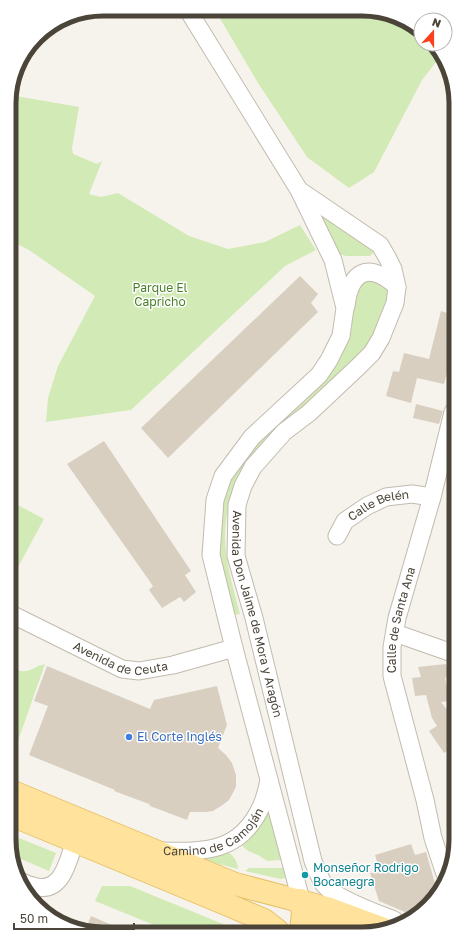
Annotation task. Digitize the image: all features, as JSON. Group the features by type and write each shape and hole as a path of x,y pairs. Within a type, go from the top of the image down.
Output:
{"main road":[{"path":"16,793 235,884 301,900 352,916 376,926"},
{"path":"16,817 264,920 273,927"},
{"path":"301,900 303,914 301,927"},
{"path":"319,927 333,918 340,916 352,916"}],"street":[{"name":"Avenida Don Jaime de Mora y Aragón","path":"192,16 299,190 333,260 345,308 340,336 329,360 319,375 252,437 223,476 215,500 211,555 234,648 301,900"},
{"name":"Avenida Don Jaime de Mora y Aragón","path":"299,190 380,245 393,269 397,287 397,296 389,320 372,353 314,408 284,432 252,467 243,486 237,505 236,556 254,618 313,861 323,882 329,889 357,904 394,920"},
{"path":"345,308 352,282 359,275 368,272 380,274 389,279 397,287"},
{"name":"Calle de Santa Ana","path":"444,870 433,838 425,800 392,676 392,647 398,618 432,497 449,428"},
{"name":"Calle Belén","path":"337,536 345,520 367,506 386,497 412,494 432,497"},
{"name":"Avenida de Ceuta","path":"16,617 122,669 139,671 173,665 234,648"},
{"path":"395,633 449,652"},
{"name":"Camino de Camoján","path":"156,851 198,852 225,845 250,827 262,806 269,780"},
{"path":"29,885 46,887 54,885 61,878 75,842"}],"green space":[{"path":"219,16 368,16 401,25 413,32 413,52 432,52 434,54 438,60 422,80 374,172 349,188 307,157 258,83"},
{"name":"Parque El Capricho","path":"16,96 79,107 72,148 73,154 97,164 102,161 89,194 101,197 118,193 189,236 228,249 265,242 300,225 316,250 285,266 131,410 46,422 48,398 58,366 95,296 29,250 16,244"},
{"path":"319,214 373,250 373,253 370,256 346,256 340,254 319,220"},
{"path":"368,278 387,288 389,300 371,341 229,504 226,519 225,547 229,573 240,614 234,615 219,557 219,516 227,489 248,452 335,366 351,332 355,288"},
{"path":"16,504 44,519 18,567 16,566"},
{"path":"45,664 16,746 16,669 26,671"},
{"path":"268,807 281,860 267,861 248,851 239,843"},
{"path":"16,837 56,853 49,871 18,858"},
{"path":"226,850 236,860 238,869 203,860 202,858"},
{"path":"249,868 284,868 285,878 281,879 245,871"},
{"path":"102,886 130,886 230,927 159,927 95,901"}],"building":[{"path":"300,276 318,294 311,303 318,312 168,458 141,428"},
{"path":"441,311 449,314 449,365 444,384 417,378 411,403 386,396 393,371 399,372 404,353 429,359"},
{"path":"416,404 443,411 439,424 413,418"},
{"path":"104,441 191,571 185,575 196,592 184,602 180,597 162,608 149,590 153,586 67,464"},
{"path":"446,664 449,673 449,676 445,678 449,701 441,702 449,712 449,750 444,753 429,731 437,726 432,718 426,695 415,696 412,678 421,677 418,667"},
{"name":"El Corte Inglés","path":"47,666 150,709 154,700 217,686 227,725 218,748 232,763 236,775 236,787 229,800 213,811 190,812 187,820 29,755 48,706 34,701"},
{"path":"411,844 415,855 426,852 436,886 428,897 408,914 379,901 370,873 380,872 375,855"},
{"path":"91,916 116,927 103,927 87,925"}],"place":[{"name":"El Corte Inglés","path":"129,737"},
{"name":"Monseñor Rodrigo Bocanegra","path":"305,875"}]}
